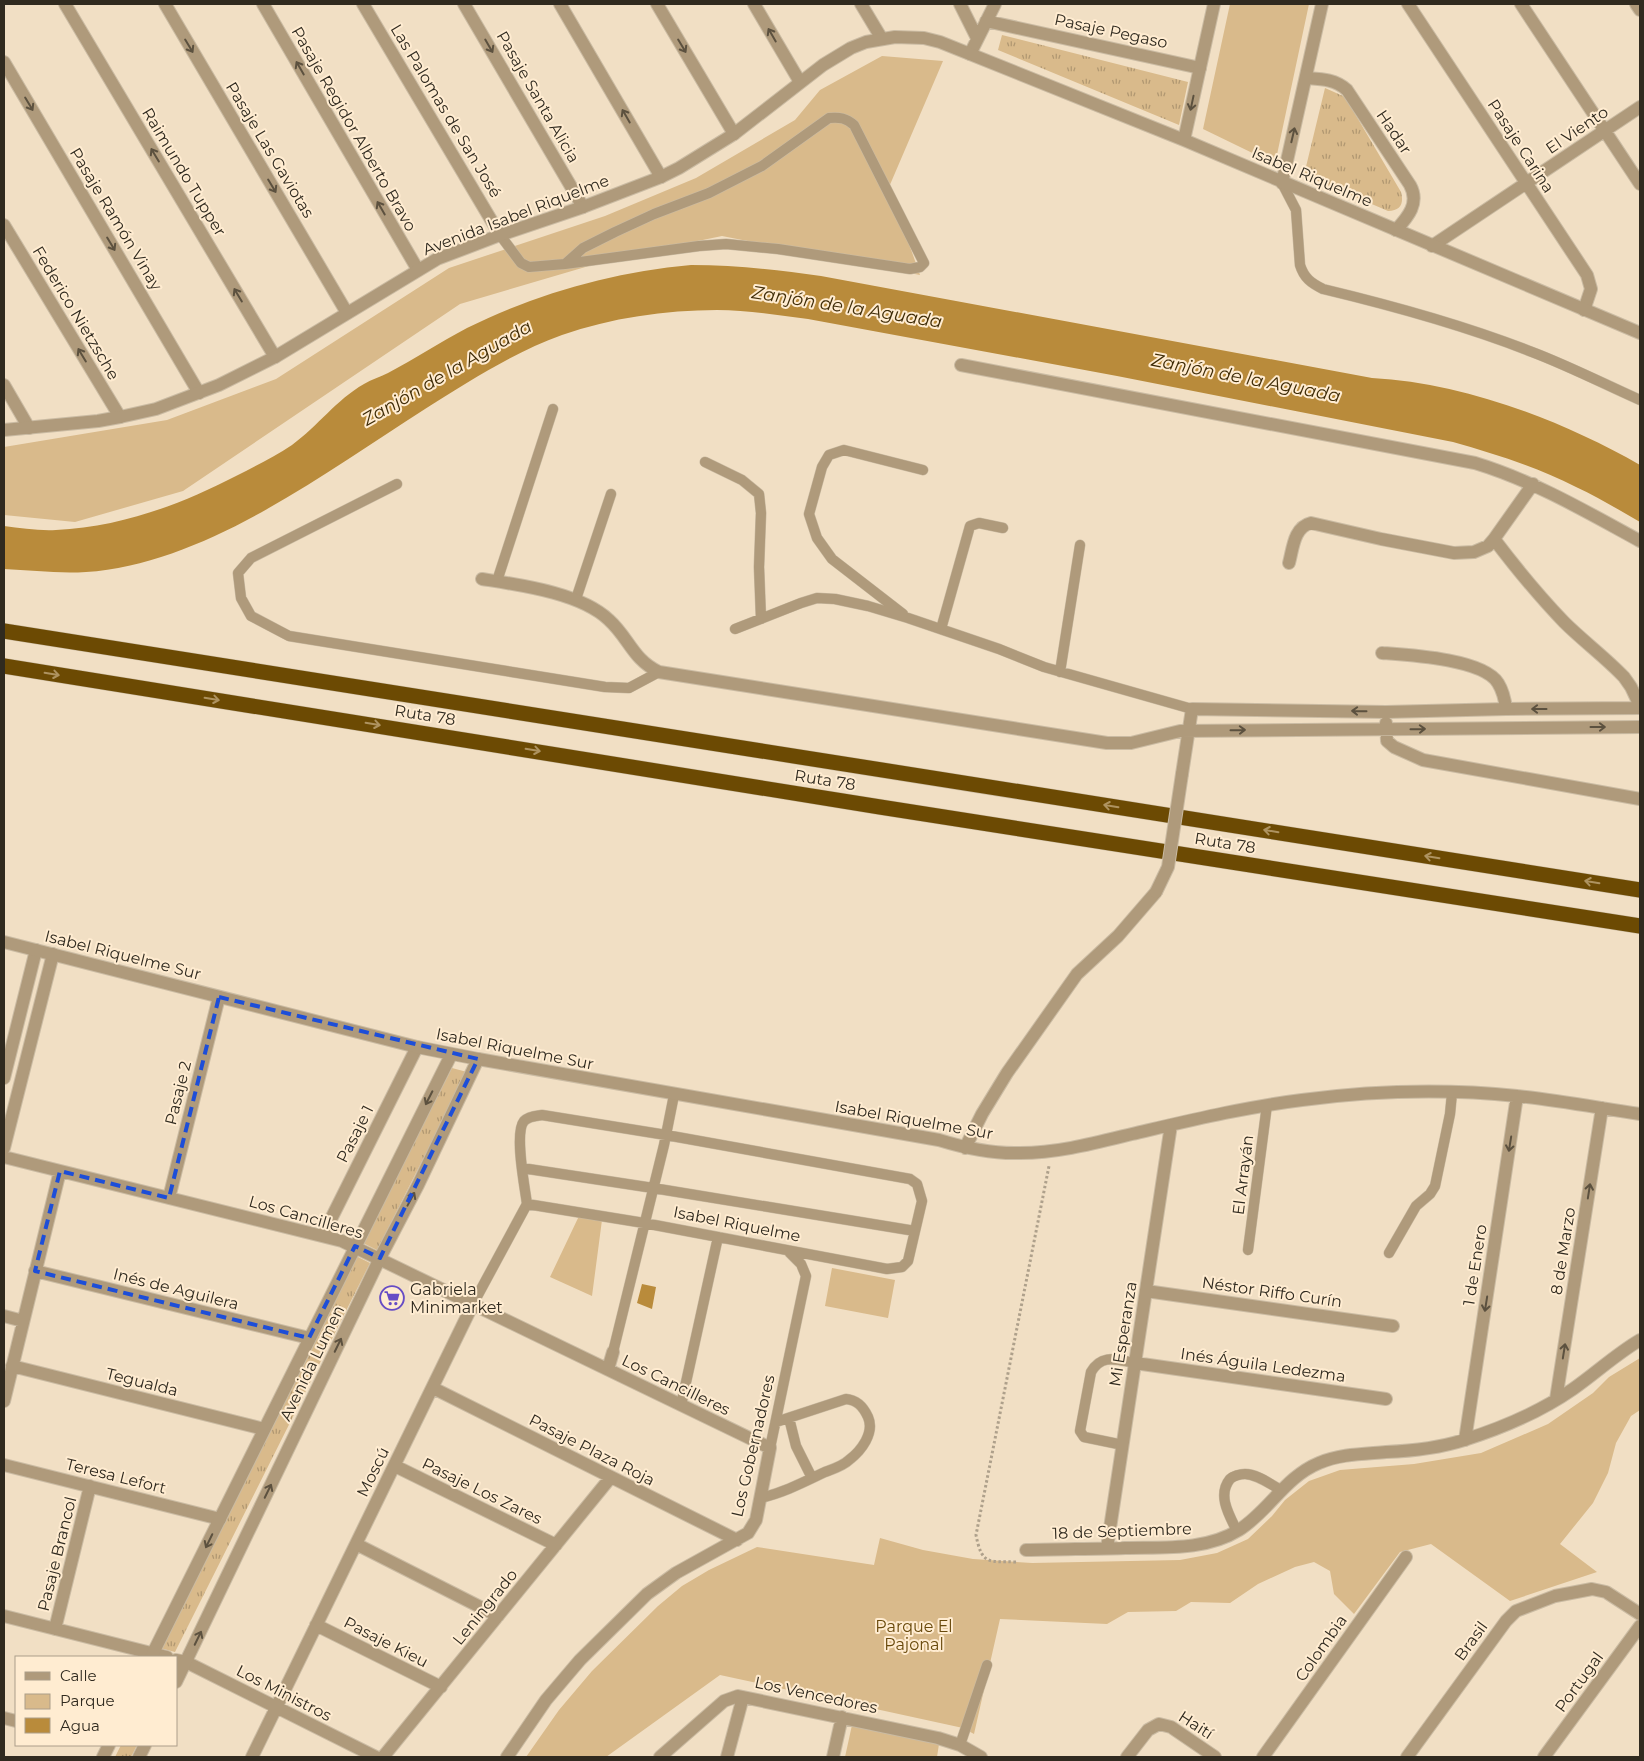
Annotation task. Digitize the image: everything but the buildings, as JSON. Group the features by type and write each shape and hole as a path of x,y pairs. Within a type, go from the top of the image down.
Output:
{"highway":[{"name":"Ruta 78","path":"4,631 1640,890"},
{"name":"Ruta 78","path":"4,666 880,807 1640,926"}],"street":[{"name":"Raimundo Tupper","path":"65,4 275,356"},
{"name":"Pasaje Las Gaviotas","path":"165,4 347,313"},
{"name":"Pasaje Regidor Alberto Bravo","path":"262,4 418,270"},
{"name":"Las Palomas de San José","path":"363,4 500,235"},
{"name":"Pasaje Santa Alicia","path":"464,4 583,207"},
{"path":"560,4 661,177"},
{"path":"657,4 734,134"},
{"path":"754,4 800,82"},
{"path":"861,4 882,39"},
{"path":"960,4 977,38"},
{"path":"970,54 995,4"},
{"path":"1184,140 1214,4"},
{"path":"1282,183 1322,4"},
{"name":"Pasaje Carina","path":"1408,4 1589,279 1591,288 1584,310"},
{"path":"1521,4 1640,184"},
{"path":"1636,4 1640,10"},
{"name":"Pasaje Pegaso","path":"986,21 1200,68"},
{"name":"Avenida Isabel Riquelme","path":"4,430 98,421 120,417 156,409 199,393 275,356 437,259 661,177 697,159 734,134 836,56 858,45 882,39 908,36 940,42 970,54"},
{"name":"Isabel Riquelme","path":"970,54 1184,140 1640,333"},
{"name":"Pasaje Ramón Vinay","path":"4,62 199,393"},
{"name":"Hadar","path":"1306,78 1332,81 1341,84 1347,90 1410,185 1414,195 1413,208 1396,230"},
{"name":"El Viento","path":"1432,246 1640,108"},
{"name":"Federico Nietzsche","path":"4,225 120,417"},
{"path":"961,365 1448,457 1501,471 1533,484 1640,541"},
{"path":"4,386 30,428"},
{"path":"1289,563 1299,530 1311,524 1381,540 1454,553 1474,552 1488,546 1533,484"},
{"path":"965,1148 982,1114 1007,1073 1077,974 1118,936 1156,892 1168,867 1192,709 1386,712 1640,707 1624,677 1545,602 1525,580 1494,539"},
{"path":"482,579 576,599 609,620 638,658 644,664 659,672 1107,743 1131,743 1170,732 1189,731 1640,727"},
{"path":"1382,653 1438,659 1478,668 1490,675 1498,683 1506,709"},
{"path":"1574,709 1576,727"},
{"path":"1386,712 1387,740 1394,747 1423,760 1640,799"},
{"name":"Isabel Riquelme Sur","path":"4,942 451,1055 939,1140 965,1148 998,1152 1028,1153 1052,1151 1267,1105 1335,1096 1380,1093 1452,1093 1517,1096 1640,1114"},
{"path":"4,1078 36,950"},
{"path":"4,1148 52,954"},
{"name":"Pasaje 2","path":"169,1198 219,997"},
{"name":"Pasaje 1","path":"323,1236 417,1047"},
{"name":"Avenida Lumen","path":"152,1655 451,1055"},
{"name":"Avenida Lumen","path":"178,1674 181,1661 418,1185 478,1060"},
{"name":"1 de Enero","path":"1465,1440 1517,1096"},
{"name":"8 de Marzo","path":"1556,1399 1602,1108"},
{"name":"Mi Esperanza","path":"1107,1548 1171,1125"},
{"name":"Los Cancilleres","path":"4,1157 323,1236 355,1246 770,1448"},
{"path":"4,1401 60,1171"},
{"name":"Inés de Aguilera","path":"36,1272 310,1338"},
{"name":"Néstor Riffo Curín","path":"1146,1290 1393,1326"},
{"name":"Moscú","path":"252,1757 474,1304"},
{"path":"4,1316 23,1321"},
{"name":"18 de Septiembre","path":"1024,1556 1107,1548 1188,1546 1215,1540 1237,1531 1255,1518 1281,1490 1302,1472 1331,1459 1343,1456 1435,1448 1465,1440 1512,1423 1573,1389 1613,1357 1640,1340"},
{"path":"608,1369 613,1352"},
{"name":"Inés Águila Ledezma","path":"1135,1363 1386,1398"},
{"name":"Tegualda","path":"12,1366 264,1429"},
{"name":"Pasaje Plaza Roja","path":"433,1388 737,1540"},
{"name":"Los Gobernadores","path":"507,1757 546,1700 580,1660 647,1594 676,1573 748,1533 753,1527 770,1448"},
{"name":"Teresa Lefort","path":"4,1465 220,1519"},
{"name":"Pasaje Los Zares","path":"395,1466 556,1545"},
{"name":"Leningrado","path":"384,1757 611,1477"},
{"name":"Pasaje Brancol","path":"55,1629 90,1486"},
{"path":"356,1544 498,1616"},
{"name":"Colombia","path":"1263,1757 1406,1557"},
{"name":"Brasil","path":"1407,1757 1506,1620 1516,1611 1555,1596 1592,1590 1606,1592 1640,1614"},
{"path":"4,1616 152,1655"},
{"name":"Pasaje Kieu","path":"316,1625 440,1687"},
{"name":"Portugal","path":"1544,1757 1640,1626"},
{"name":"Los Ministros","path":"181,1661 376,1757"},
{"name":"Los Vencedores","path":"660,1757 724,1701 733,1697 743,1697 938,1738 959,1751 981,1757"},
{"path":"727,1757 743,1697"},
{"path":"833,1757 842,1717"},
{"name":"Haití","path":"1127,1757 1148,1730 1158,1724 1171,1727 1215,1757"}],"lane":[{"path":"500,235 521,263 529,267 565,264 726,244 778,249 910,270 920,267 924,263 854,125 847,119 839,117 829,118 762,166 709,194 654,214 615,232 583,248 565,264"},
{"path":"1282,183 1296,210 1300,265 1302,272 1309,282 1323,289 1460,326 1498,339 1568,367 1640,400"},
{"path":"497,581 553,409"},
{"path":"908,618 832,559 817,538 810,514 822,467 829,455 844,450 922,470"},
{"path":"705,462 742,480 759,494 761,513 759,567 761,618"},
{"path":"397,484 251,558 238,573 241,598 252,616 289,636 605,687 629,688 659,672"},
{"path":"576,599 611,494"},
{"path":"941,628 970,526 979,523 1003,528"},
{"path":"1060,672 1080,545"},
{"path":"735,629 786,608 817,598 835,598 941,628 1060,672 1192,709"},
{"path":"1389,1253 1416,1206 1436,1186 1450,1114 1452,1093"},
{"path":"613,1352 674,1095"},
{"name":"El Arrayán","path":"1248,1250 1267,1105"},
{"path":"522,1168 915,1231 922,1201 917,1184 910,1179 666,1135 542,1115 531,1116 524,1121 521,1128 522,1168 527,1204"},
{"name":"Isabel Riquelme","path":"527,1204 644,1223 887,1269 902,1267 908,1261 915,1231"},
{"name":"Moscú","path":"474,1304 527,1204"},
{"path":"681,1405 718,1237"},
{"name":"Los Gobernadores","path":"770,1448 806,1276 801,1264 788,1250"},
{"path":"1123,1445 1084,1437 1080,1431 1091,1372 1096,1365 1111,1359 1135,1363"},
{"path":"760,1498 776,1495 848,1462 862,1449 869,1433 870,1422 865,1410 855,1400 846,1399 776,1422"},
{"path":"789,1418 796,1446 812,1478"},
{"path":"1237,1531 1225,1504 1224,1494 1226,1485 1233,1476 1245,1474 1256,1476 1281,1490"},
{"path":"959,1751 986,1665"}],"path":[{"path":"1024,1556 992,1562 984,1558 979,1549 976,1535 1052,1151"}],"highlighted area":[{"path":"219,997 478,1059 380,1258 355,1246 309,1338 35,1271 60,1171 169,1198"}],"green space":[{"path":"1230,4 1309,4 1275,164 1203,129"},
{"path":"1002,35 1188,82 1179,125 998,50"},
{"path":"882,56 943,61 889,187 920,275 722,236 616,258 460,304 183,491 75,522 4,515 4,447 167,420 276,379 449,268 605,216 696,178 795,120 820,90"},
{"path":"1325,88 1343,96 1348,102 1401,192 1402,203 1396,210 1388,211 1304,175"},
{"path":"452,1068 467,1072 377,1250 363,1243"},
{"path":"579,1216 602,1220 592,1296 550,1277"},
{"path":"356,1256 370,1263 175,1652 160,1648"},
{"path":"832,1268 895,1280 888,1318 825,1306"},
{"name":"Parque El Pajonal","path":"1640,1358 1640,1410 1631,1416 1616,1443 1608,1473 1593,1503 1560,1544 1597,1572 1510,1601 1431,1544 1400,1552 1354,1614 1334,1594 1330,1571 1314,1562 1295,1567 1258,1584 1230,1603 1191,1602 1176,1611 1128,1612 1107,1624 1000,1619 974,1734 963,1728 720,1675 606,1757 526,1757 559,1710 592,1671 658,1606 682,1586 709,1570 757,1547 874,1565 880,1538 923,1550 973,1559 1032,1563 1180,1560 1217,1553 1248,1539 1272,1516 1285,1500 1309,1481 1340,1470 1414,1464 1481,1453 1548,1424 1593,1393 1609,1377"},
{"path":"852,1725 939,1744 937,1757 845,1757"},
{"path":"120,1746 136,1746 131,1757 115,1757"}],"water":[{"name":"Zanjón de la Aguada","path":"691,265 756,268 821,276 1372,378 1442,387 1476,396 1511,406 1545,419 1578,433 1640,465 1640,522 1592,495 1546,473 1500,456 1453,442 1117,376 808,319 740,311 697,310 658,313 600,324 562,335 526,350 458,388 306,486 263,511 220,534 176,552 131,565 86,572 4,569 4,526 43,530 80,528 126,519 171,505 215,487 278,454 301,438 354,390 398,368 467,328 521,304 576,286 633,273"},
{"path":"642,1284 656,1287 652,1309 637,1303"}],"place":[{"name":"Gabriela Minimarket","path":"392,1298"}]}
